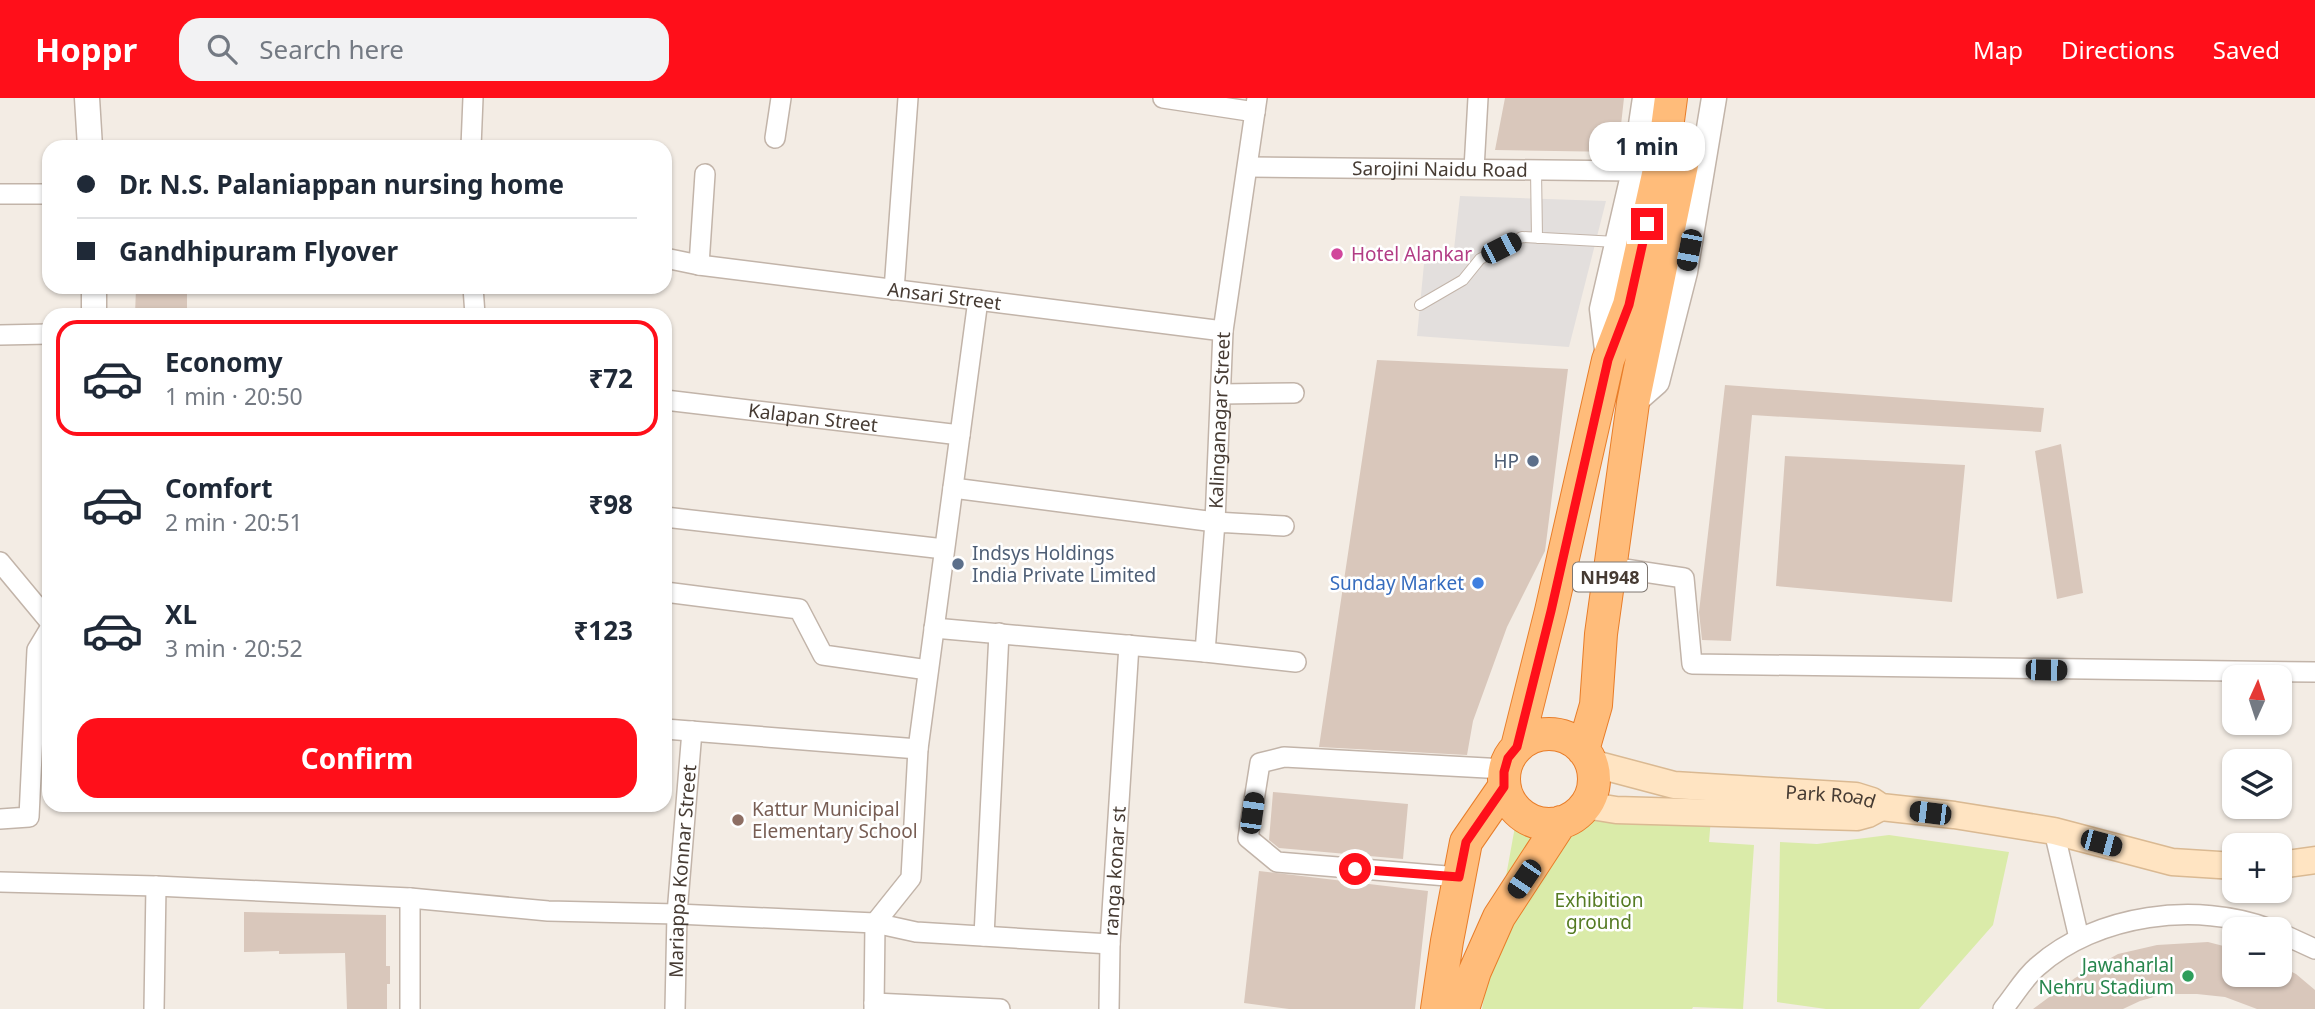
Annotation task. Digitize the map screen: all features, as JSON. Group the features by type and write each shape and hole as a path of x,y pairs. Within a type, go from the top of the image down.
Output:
{"highway":[{"name":"NH948","path":"1463,1009 1475,971 1499,917 1573,813 1592,792 1594,777 1587,756 1596,705 1601,634 1633,403 1641,307 1671,98"},
{"name":"NH948","path":"1437,1009 1466,842 1509,768 1551,611 1608,360 1641,307 1685,151 1692,98"},
{"path":"1573,813 1546,824 1519,813 1509,801 1509,768 1529,738 1544,734 1572,740 1587,756"}],"main road":[{"name":"Park Road","path":"1587,756 1674,785 1856,796 1881,807 1954,815 2054,831 2172,862 2222,865"},
{"path":"1573,813 1616,810 1857,817 1881,807"},
{"path":"2292,863 2315,860"}],"street":[{"path":"87,98 90,140"},
{"path":"471,140 473,98"},
{"path":"775,138 781,98"},
{"path":"894,290 908,98"},
{"path":"1163,98 1256,105"},
{"path":"1474,169 1478,98"},
{"path":"1608,360 1602,309 1634,171 1645,98"},
{"path":"1633,403 1657,382 1685,272 1714,98"},
{"name":"Kalinganagar Street","path":"953,488 1214,522 1223,331 1256,105"},
{"name":"Sarojini Naidu Road","path":"1248,167 1634,171"},
{"path":"699,265 705,174"},
{"path":"0,194 42,194"},
{"name":"Ansari Street","path":"672,259 1223,331"},
{"path":"978,300 918,749 911,878 875,923 874,1006 1000,1009"},
{"path":"0,335 42,334"},
{"path":"1221,394 1294,393"},
{"name":"Kalapan Street","path":"672,401 960,435"},
{"path":"672,518 944,549"},
{"path":"1205,652 1214,522 1283,526"},
{"path":"0,562 42,613"},
{"path":"1611,567 1685,578 1692,664 2315,672"},
{"path":"672,593 799,609 823,655 928,670"},
{"path":"934,628 1296,662"},
{"path":"984,936 999,633"},
{"path":"0,819 29,817 37,650 42,642"},
{"name":"ranga konar st","path":"0,882 411,898 548,911 875,923 916,932 1111,944 1129,645"},
{"path":"672,730 918,749"},
{"name":"Mariappa Konnar Street","path":"675,1009 677,914 692,732"},
{"path":"1459,877 1277,862 1248,838 1260,764 1284,757 1509,768"},
{"path":"2054,831 2079,938"},
{"path":"154,1009 156,886"},
{"path":"411,898 411,1009"},
{"path":"2003,1009 2036,967 2079,938 2121,922 2164,915 2222,918"},
{"path":"2292,938 2315,949"},
{"path":"1109,1009 1111,944"}],"lane":[{"path":"1536,170 1537,238"},
{"path":"1420,305 1463,280 1480,259 1522,237 1617,242"}],"green space":[{"name":"Exhibition ground","path":"1550,812 1711,818 1709,842 1754,845 1743,1009 1482,1009 1516,821"},
{"path":"1889,835 2009,852 1993,925 1919,1009 1826,1009 1777,1002 1780,842 1817,844"}],"shaded area":[{"path":"1460,196 1606,201 1569,347 1417,336 1424,264 1453,258"}],"building":[{"path":"1505,98 1624,98 1618,152 1495,150"},
{"path":"136,294 187,294 187,308 135,308"},
{"path":"1377,360 1568,369 1545,551 1507,627 1473,721 1467,755 1319,747"},
{"path":"1725,385 2044,408 2041,432 1752,415 1731,641 1702,640 1699,612"},
{"path":"2061,444 2083,593 2057,599 2035,451"},
{"path":"1785,456 1965,465 1952,602 1776,586"},
{"path":"1273,792 1408,804 1403,859 1279,848 1269,840"},
{"path":"1259,871 1428,891 1415,1009 1289,1009 1244,1003"},
{"path":"244,912 386,915 386,966 390,966 387,1009 347,1009 345,953 244,952"},
{"name":"Jawaharlal Nehru Stadium","path":"2208,942 2222,946 2222,987 2292,987 2292,972 2315,990 2315,1009 2257,1009 2225,997 2164,994 2123,1009 2033,1009 2075,978 2118,954 2157,945"}],"place":[{"name":"Hotel Alankar","path":"1337,254"},
{"name":"HP","path":"1533,461"},
{"name":"Indsys Holdings India Private Limited","path":"958,564"},
{"name":"Sunday Market","path":"1478,583"},
{"name":"Kattur Municipal Elementary School","path":"738,820"},
{"name":"Jawaharlal Nehru Stadium","path":"2188,976"}],"route":[{"path":"1355,869 1459,877 1466,842 1504,787 1504,772 1508,758 1517,747 1551,611 1608,360 1629,305 1647,224"}]}
